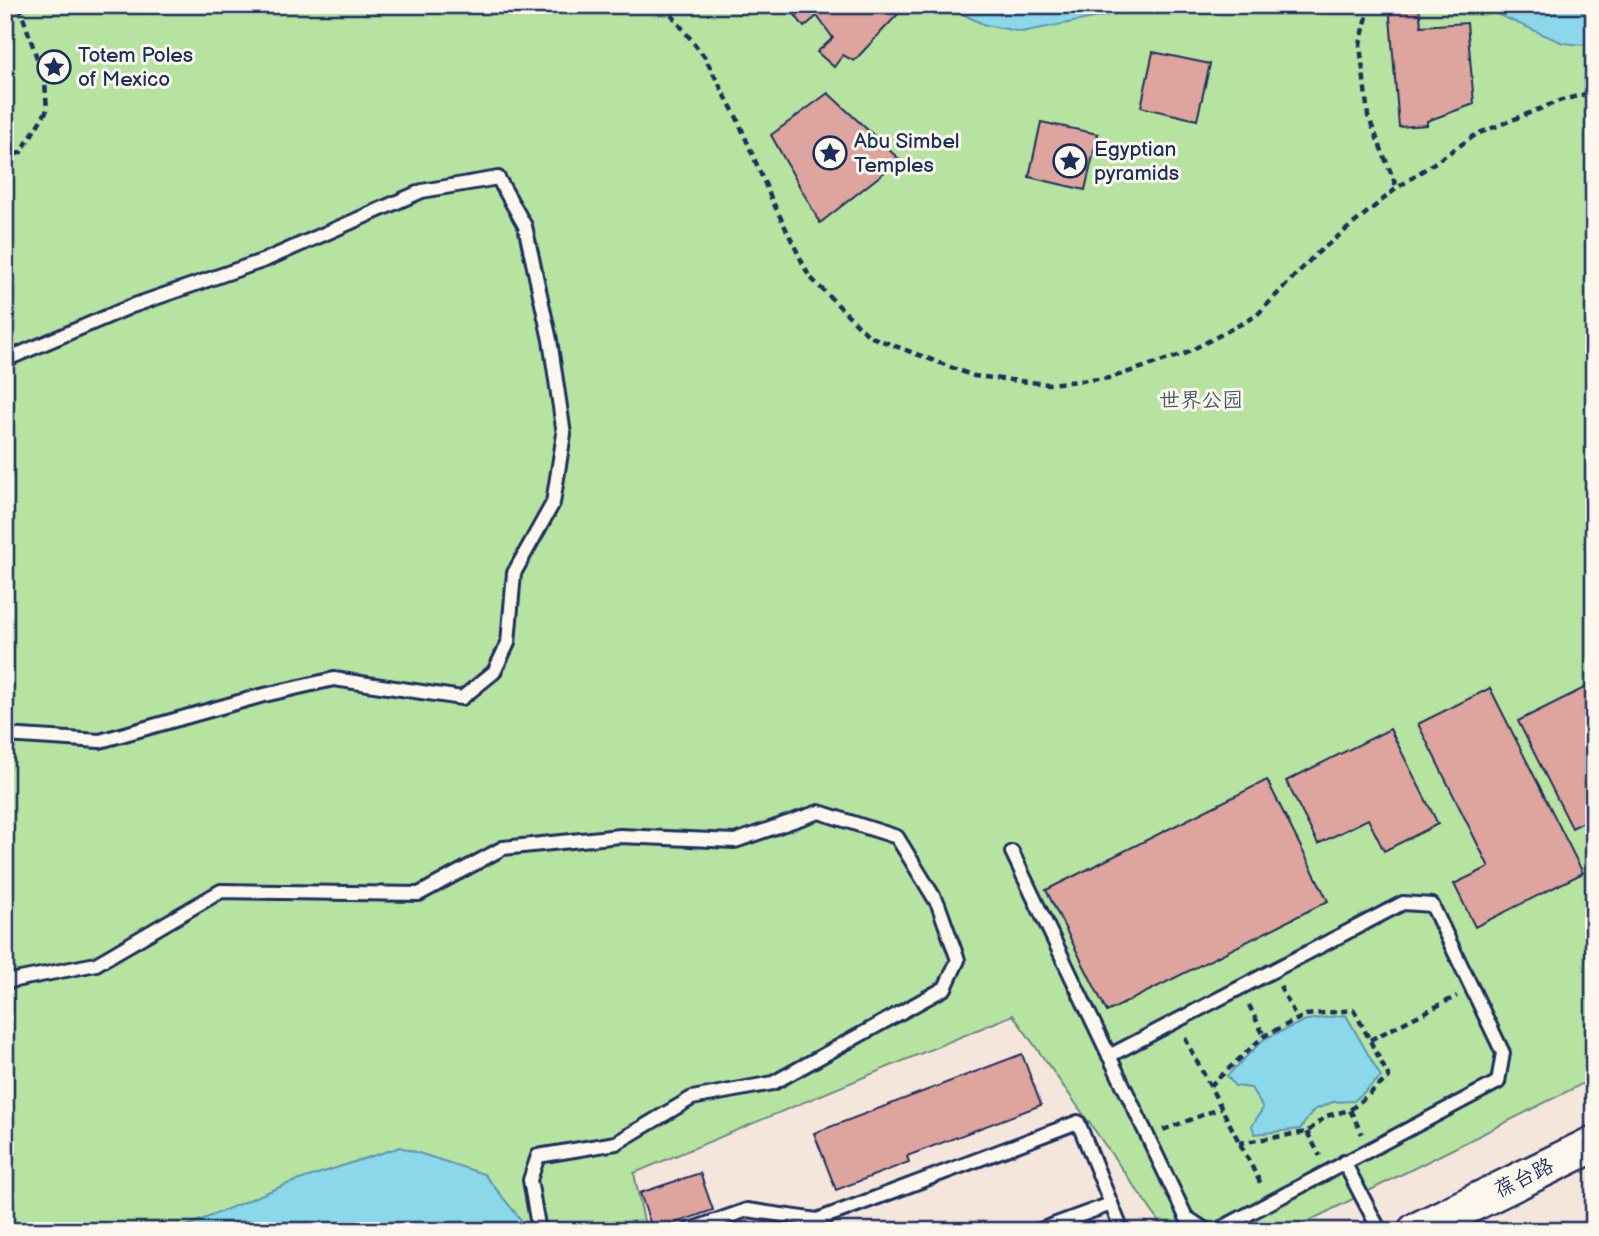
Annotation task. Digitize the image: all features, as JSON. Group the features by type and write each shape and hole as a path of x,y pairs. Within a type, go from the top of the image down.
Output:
{"street":[{"name":"葆台路","path":"1416,1231 1594,1144"}],"lane":[{"path":"5,360 132,306 265,260 422,191 498,178 525,226 550,340 564,434 553,503 514,573 508,643 494,672 463,698 334,679 260,696 100,741 5,735"},
{"path":"5,982 96,964 221,891 419,894 503,848 620,836 735,841 819,812 897,837 938,904 958,960 945,988 773,1083 692,1098 617,1143 538,1156 530,1180 539,1231"},
{"path":"1012,852 1186,1217 1207,1231"},
{"path":"1109,1056 1403,903 1432,905 1503,1054 1498,1082 1216,1231"},
{"path":"687,1231 747,1210 819,1225 1078,1122 1122,1231"},
{"path":"1344,1163 1380,1231"},
{"path":"1037,1231 1111,1204"}],"path":[{"path":"5,159 21,152 47,110 45,82 19,5"},
{"path":"664,5 704,56 737,118 771,198 809,276 869,336 974,376 1048,384 1110,378 1184,354 1256,316 1314,256 1397,188 1477,134 1562,100 1594,92"},
{"path":"1370,5 1360,44 1368,116 1397,188"},
{"path":"1272,971 1297,1019"},
{"path":"1240,988 1264,1036"},
{"path":"1370,1040 1472,989"},
{"path":"1210,1086 1264,1036 1306,1016 1354,1010 1370,1040 1389,1077 1350,1110 1326,1116 1307,1132 1240,1143"},
{"path":"1176,1021 1270,1202"},
{"path":"1147,1135 1221,1108"},
{"path":"1307,1132 1327,1172"}],"green space":[{"name":"世界公园","path":"5,5 1594,5 1594,1078 1289,1231 1166,1231 1013,1015 634,1173 646,1231 5,1231"}],"water":[{"path":"948,5 1160,5 1022,32 985,25"},
{"path":"1476,5 1594,5 1594,46 1563,43"},
{"path":"1346,1015 1381,1077 1354,1101 1333,1102 1314,1110 1300,1129 1255,1134 1252,1126 1263,1108 1251,1088 1235,1086 1227,1076 1264,1039 1306,1020"},
{"path":"400,1147 484,1174 530,1231 175,1231 287,1184"}],"building":[{"path":"791,5 888,5 898,14 854,61 843,55 834,67 817,52 833,38 817,16 804,27 790,8"},
{"path":"1389,5 1419,5 1421,26 1467,23 1474,104 1427,121 1427,125 1399,127"},
{"path":"1153,52 1210,64 1197,120 1141,107"},
{"path":"828,93 900,160 820,223 771,135"},
{"path":"1041,122 1098,134 1085,190 1029,177"},
{"path":"1594,683 1594,817 1572,828 1518,721"},
{"path":"1490,688 1583,873 1475,927 1454,884 1489,867 1418,724"},
{"path":"1390,729 1438,824 1384,851 1368,819 1318,844 1286,781"},
{"path":"1267,780 1328,901 1107,1012 1046,890"},
{"path":"1022,1054 1041,1105 907,1156 909,1162 836,1190 814,1133"},
{"path":"700,1173 713,1210 653,1231 640,1193"}],"place":[{"name":"Totem Poles of Mexico","path":"54,67"},
{"name":"Abu Simbel Temples","path":"830,153"},
{"name":"Egyptian pyramids","path":"1070,161"}]}
